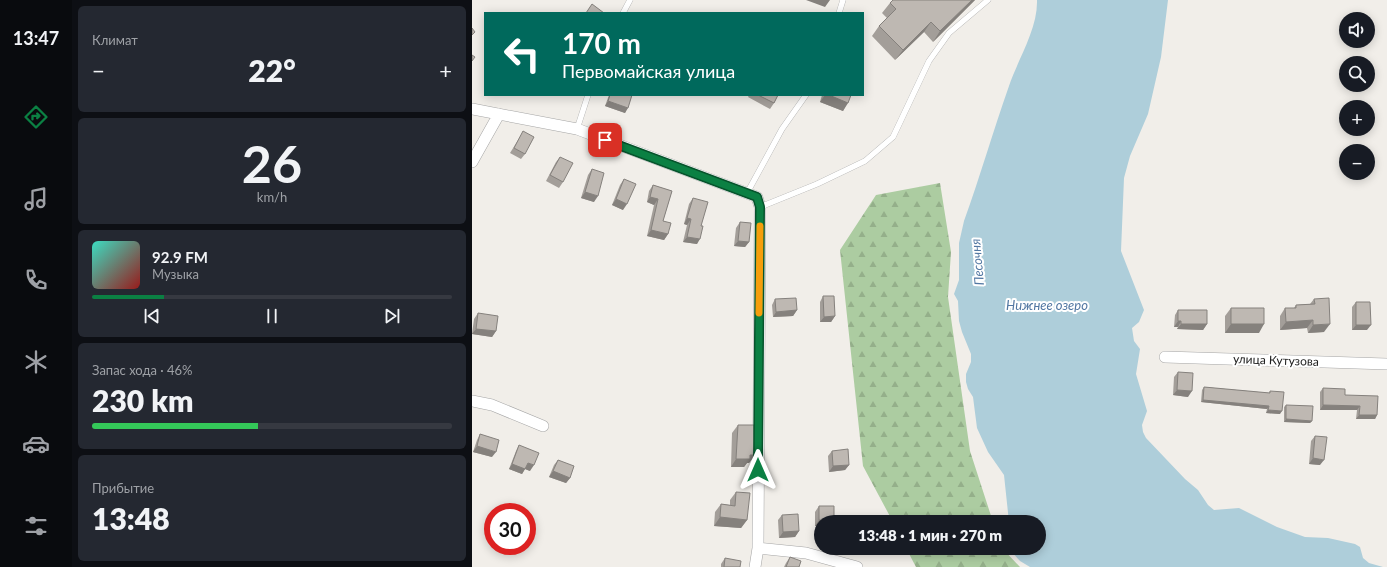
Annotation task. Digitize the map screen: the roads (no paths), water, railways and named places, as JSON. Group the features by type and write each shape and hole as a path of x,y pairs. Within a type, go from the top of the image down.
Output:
{"street":[{"path":"472,109 577,129 746,195 757,197 760,207 758,548 755,567"},
{"path":"472,162 499,114"},
{"name":"улица Кутузова","path":"1165,357 1387,364"},
{"path":"472,401 492,405 543,426"},
{"path":"758,548 806,553 857,567"}],"lane":[{"path":"624,12 630,0"},
{"path":"839,12 843,0"},
{"path":"760,207 817,184 865,161 893,137 929,61 949,33 988,0"},
{"path":"577,129 588,96"},
{"path":"746,195 782,129 805,96"}],"water":[{"name":"Нижнее озеро","path":"1037,0 1168,0 1161,57 1148,114 1130,156 1124,178 1121,251 1144,310 1139,322 1132,328 1134,341 1140,349 1136,374 1147,411 1142,425 1146,438 1185,479 1198,490 1208,505 1214,510 1239,508 1277,527 1305,537 1328,538 1355,544 1360,547 1363,558 1369,563 1383,567 1030,567 1020,561 1014,555 1046,555 1046,515 1008,515 1004,475 988,452 977,428 973,397 966,382 966,374 971,362 971,354 962,332 959,321 958,301 954,294 959,280 959,243 964,221 1009,86 1031,33"}],"water label":[{"name":"Песочня","path":"977,262"}]}
